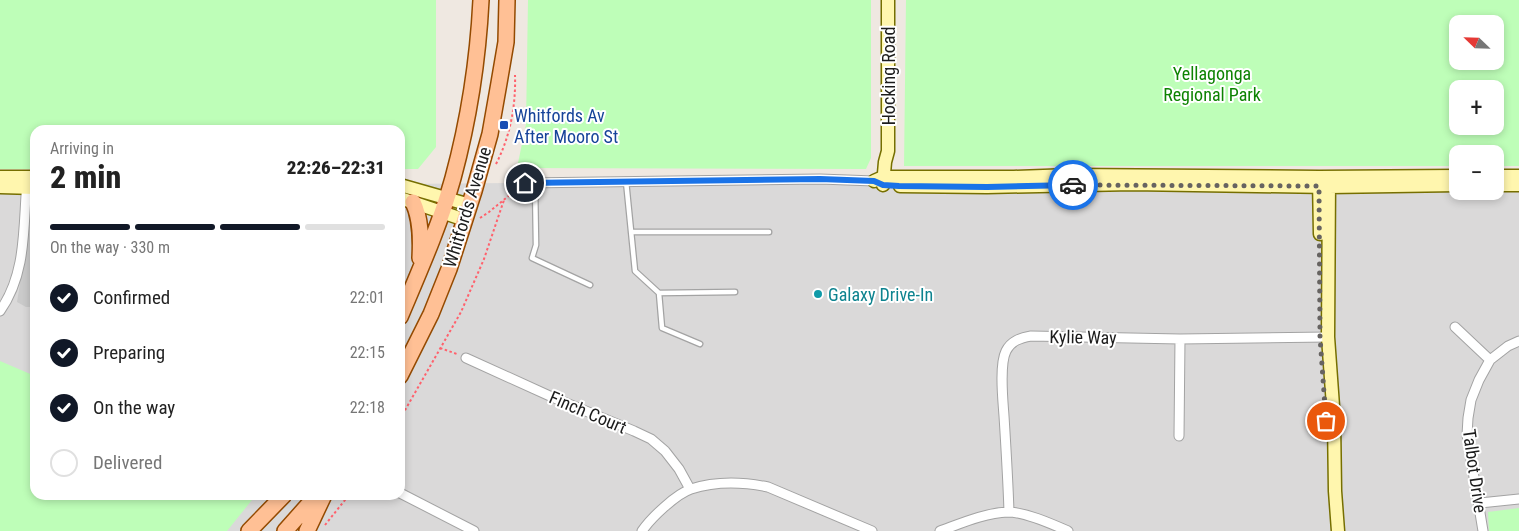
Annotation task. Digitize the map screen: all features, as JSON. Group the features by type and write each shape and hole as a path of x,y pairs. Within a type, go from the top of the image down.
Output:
{"main road":[{"name":"Whitfords Avenue","path":"405,305 445,205 460,150 479,44 481,0"},
{"name":"Whitfords Avenue","path":"405,366 431,314 471,220 470,205 490,134 506,42 507,0"},
{"path":"406,200 417,210 421,237 419,272"},
{"path":"250,531 260,525 280,500"},
{"path":"285,531 313,500"},
{"path":"307,531 322,500"}],"street":[{"name":"Hocking Road","path":"885,181 885,162 888,151 888,0"},
{"path":"1324,182 1449,176"},
{"path":"1504,176 1519,176"},
{"path":"0,177 30,182"},
{"path":"525,183 820,179 997,187 1324,182 1449,185"},
{"path":"0,187 30,182"},
{"path":"1324,182 1324,337 1330,531"},
{"path":"1504,185 1519,185"},
{"path":"405,187 445,205 471,220"},
{"path":"0,311 12,290 23,250 30,190"},
{"path":"406,200 445,205 470,205"},
{"path":"1455,327 1490,360"},
{"name":"Kylie Way","path":"1009,512 1002,390 1004,357 1007,349 1020,338 1031,336 1180,339 1324,337"},
{"path":"1324,337 1334,420 1335,491 1338,531"},
{"path":"1179,436 1180,339"},
{"name":"Talbot Drive","path":"1483,531 1480,503 1467,434 1470,400 1490,360 1508,346 1519,341"},
{"name":"Finch Court","path":"466,358 651,440 665,451 690,490"},
{"path":"642,531 651,519 690,490 714,484 734,483 768,487 872,531"},
{"path":"405,496 474,531"},
{"path":"1480,503 1519,499"},
{"path":"940,531 983,516 1009,512 1051,523 1068,531"}],"lane":[{"path":"626,181 635,271 659,293 662,328 700,344"},
{"path":"535,183 536,245 532,258 590,285"},
{"path":"631,232 769,232"},
{"path":"659,293 735,292"}],"path":[{"path":"471,220 489,212 525,183"},
{"path":"405,410 461,312 484,258 504,200"},
{"path":"440,348 466,358"},
{"path":"322,528 345,500"}],"shaded area":[{"path":"1449,175 1449,200 1504,200 1504,185 1519,175 1519,531 0,531 0,188 30,188 30,500 405,500 405,184"},
{"path":"30,222 30,307 17,302"}],"green space":[{"path":"0,0 436,0 436,147 418,169 405,169 405,125 30,125 30,169 0,169"},
{"path":"528,0 871,0 871,158 866,169 517,168 526,124"},
{"name":"Yellagonga Regional Park","path":"906,0 1519,0 1519,166 1504,166 1504,145 1449,145 1449,166 904,166"},
{"path":"0,361 30,374 30,500 252,500 227,531 0,531"},
{"path":"1519,508 1519,531 1489,531 1488,512"}],"way so far":[{"path":"1073,185 1319,186 1320,337 1326,421"}],"place":[{"name":"Whitfords Av After Mooro St","path":"504,125"},
{"name":"Galaxy Drive-In","path":"818,294"}],"route":[{"path":"525,183 820,179 874,181 883,185 899,186 987,187 1073,185"}]}
